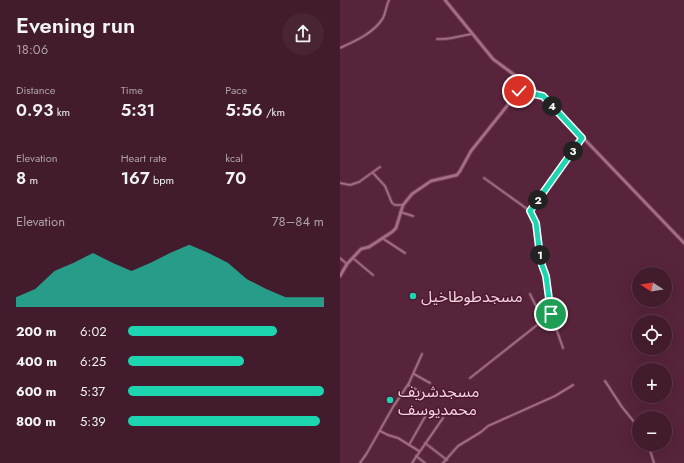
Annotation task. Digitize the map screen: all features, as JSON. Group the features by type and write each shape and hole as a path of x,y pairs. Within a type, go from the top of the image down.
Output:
{"street":[{"path":"340,48 362,37 378,25 383,17 389,0"},
{"path":"445,0 493,60 543,96 684,243"},
{"path":"437,38 449,40 459,36 472,34"},
{"path":"340,276 352,257 396,228 403,205 412,194 431,181 457,175 464,167 466,158 471,151 519,91 543,96"},
{"path":"530,211 582,138"},
{"path":"340,183 350,185 360,182 380,167"},
{"path":"373,173 385,186 392,203 395,205 403,205"},
{"path":"484,178 530,211 536,223 540,256 546,276 551,314 563,348"},
{"path":"400,212 413,216"},
{"path":"382,238 405,253"},
{"path":"352,257 374,275"},
{"path":"340,258 347,264"},
{"path":"530,294 544,320"},
{"path":"470,378 551,314"},
{"path":"360,463 408,385 422,354"},
{"path":"414,374 430,383"},
{"path":"605,381 632,419"},
{"path":"408,385 426,395"},
{"path":"443,463 458,446 482,432 488,426 555,396 573,385"},
{"path":"408,445 426,415"},
{"path":"412,463 443,418"},
{"path":"380,430 388,435 398,438 419,451"},
{"path":"425,443 447,460"},
{"path":"650,451 654,463"},
{"path":"416,456 425,463"}],"place":[{"name":"مسجدطوطاخیل","path":"413,296"},
{"name":"مسجدشریف محمدیوسف","path":"390,400"}],"route":[{"path":"519,91 543,96 582,138 530,211 536,223 540,256 546,276 551,314"}]}
